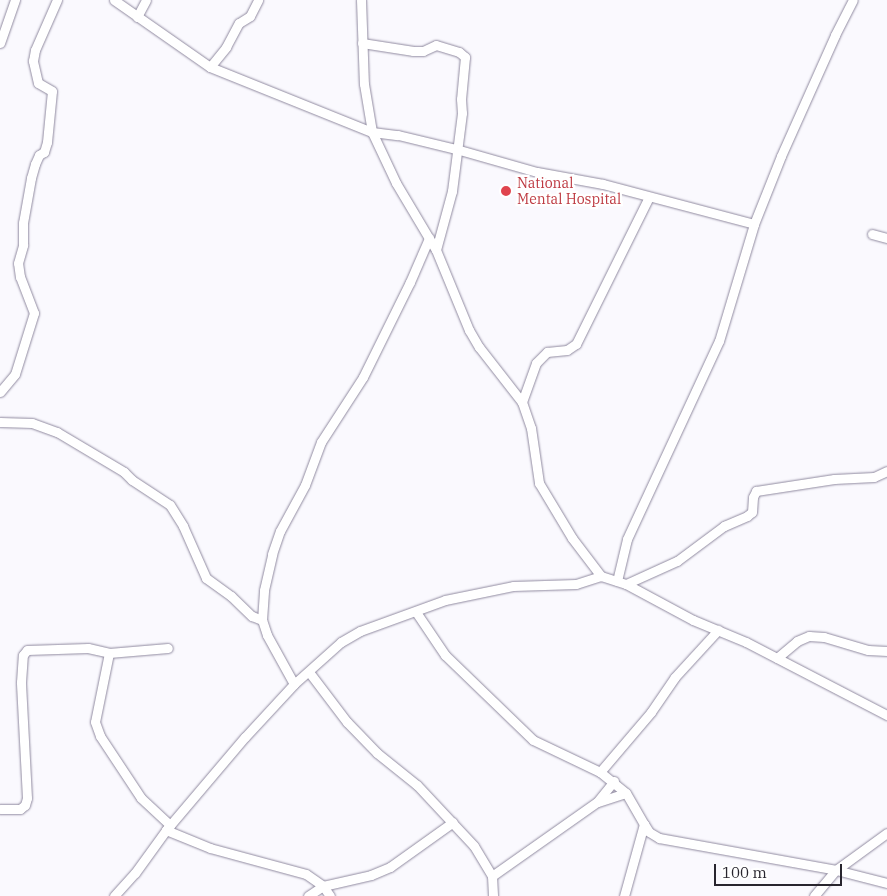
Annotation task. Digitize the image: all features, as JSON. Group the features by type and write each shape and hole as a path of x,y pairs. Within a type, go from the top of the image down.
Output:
{"street":[{"path":"0,42 15,0"},
{"path":"0,392 15,374 34,313 20,277 18,263 23,245 23,223 31,178 35,164 39,155 44,152 47,142 52,91 38,83 33,61 35,50 57,0"},
{"path":"114,0 210,67 372,132 398,135 456,149 537,172 604,184 754,224"},
{"path":"137,17 146,0"},
{"path":"210,67 226,47 239,23 250,16 258,0"},
{"path":"360,0 364,84 372,132 400,190 436,250 469,330 522,402 532,428 539,483 572,538 601,576"},
{"path":"622,582 626,539 719,341 754,224 781,156 835,35 853,0"},
{"path":"362,43 413,51 423,51 436,45 459,52 465,57 461,99 462,113 452,190 436,250"},
{"path":"522,402 536,363 547,352 567,350 576,344 649,197"},
{"path":"872,234 887,238"},
{"path":"294,684 267,635 262,620 266,578 280,531 304,485 322,442 362,377 410,282 429,238"},
{"path":"0,422 32,423 57,432 124,472 132,480 170,505 183,526 206,578 231,596 252,616 262,620"},
{"path":"622,582 677,561 724,526 747,516 752,512 753,497 756,491 834,479 874,477 887,471"},
{"path":"114,896 135,873 168,827 223,761 294,684 309,672 328,652 360,631 445,600 513,586 576,584 601,576 622,582 778,658 887,715"},
{"path":"416,612 446,655 533,740 600,772 614,781 626,794 649,832 659,838 836,870 887,883"},
{"path":"600,772 651,712 675,677 718,630"},
{"path":"778,658 797,641 809,636 824,637 868,650 887,651"},
{"path":"0,809 20,808 26,805 21,682 23,655 27,650 40,648 88,648 109,652 168,648"},
{"path":"109,652 95,722 100,736 141,798 168,827 210,848 306,874 323,886 330,896"},
{"path":"309,672 347,722 378,754 417,785 474,846 492,876 493,896"},
{"path":"492,876 597,802 614,781"},
{"path":"597,802 626,794"},
{"path":"308,896 323,886 371,875 390,867 453,822"},
{"path":"624,896 644,824"},
{"path":"814,896 836,870 887,833"}],"place":[{"name":"National Mental Hospital","path":"506,191"}]}
